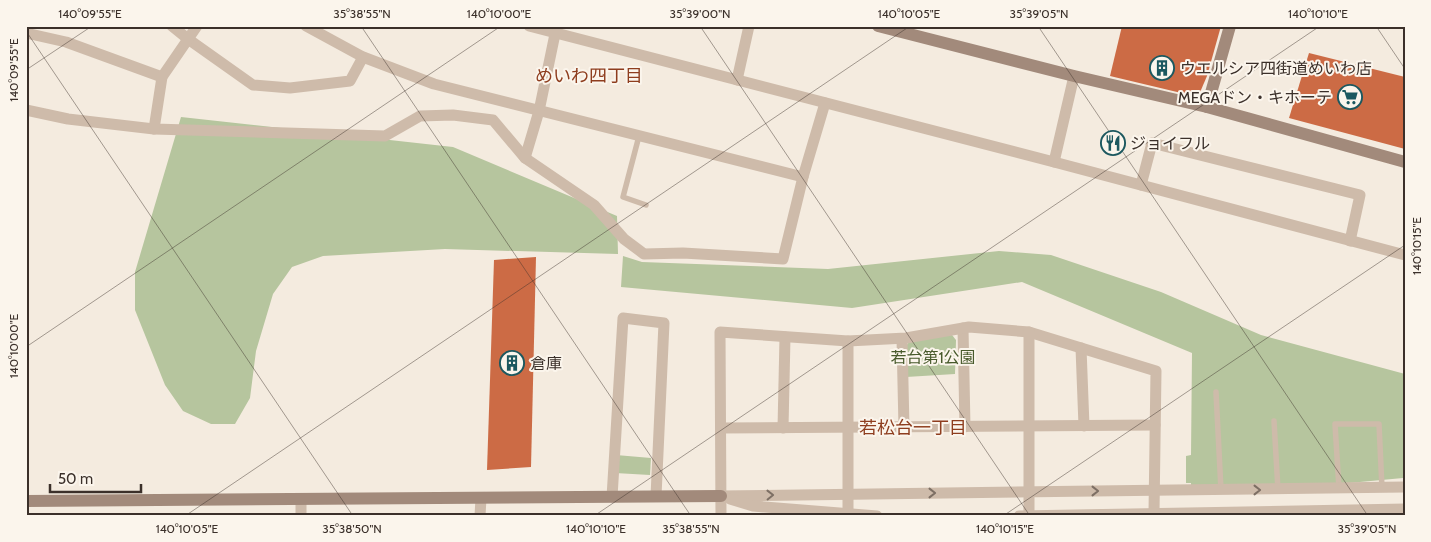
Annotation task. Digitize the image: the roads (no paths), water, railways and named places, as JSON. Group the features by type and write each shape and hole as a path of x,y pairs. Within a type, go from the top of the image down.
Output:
{"street":[{"path":"172,26 253,85 290,88 350,81 363,57"},
{"path":"154,130 162,77 197,26"},
{"path":"306,26 363,57 434,84 803,177"},
{"path":"529,26 1405,255"},
{"path":"737,80 749,26"},
{"path":"878,26 1074,76 1207,107 1405,162"},
{"path":"1207,107 1230,26"},
{"path":"26,33 66,42 162,77"},
{"path":"525,158 539,111 555,34"},
{"path":"1054,162 1074,76"},
{"path":"26,110 68,119 154,130 385,136 420,116 453,115 492,120 525,158 594,205 624,239 644,254 683,252 783,259 803,177 825,103"},
{"path":"1141,185 1152,143 1360,195 1350,241"},
{"path":"612,497 623,318 664,323 656,496"},
{"path":"721,516 720,332 848,341 902,339 969,327 1029,332 1156,371 1154,513"},
{"path":"963,328 966,427"},
{"path":"1028,516 1029,332"},
{"path":"783,428 785,337"},
{"path":"902,339 904,428"},
{"path":"848,341 848,515"},
{"path":"1081,348 1084,426"},
{"path":"721,428 1155,425"},
{"path":"26,501 1312,490 1405,487"},
{"path":"1312,490 1312,513"},
{"path":"721,496 753,506 877,516"},
{"path":"480,516 481,498"},
{"path":"301,499 302,516"},
{"path":"1019,516 1154,513 1312,513 1405,509"}],"lane":[{"path":"639,136 623,197 646,205"},
{"path":"1216,392 1221,490"},
{"path":"1274,421 1278,490"},
{"path":"1339,489 1335,424 1379,424 1382,488"}],"place":[{"name":"ウエルシア四街道めいわ店","path":"1162,68"},
{"name":"MEGAドン・キホーテ","path":"1350,97"},
{"name":"ジョイフル","path":"1113,143"},
{"name":"倉庫","path":"512,363"}],"district":[{"name":"めいわ四丁目","path":"589,76"},
{"name":"若松台一丁目","path":"913,428"}],"park label":[{"name":"若台第1公園","path":"933,357"}]}
